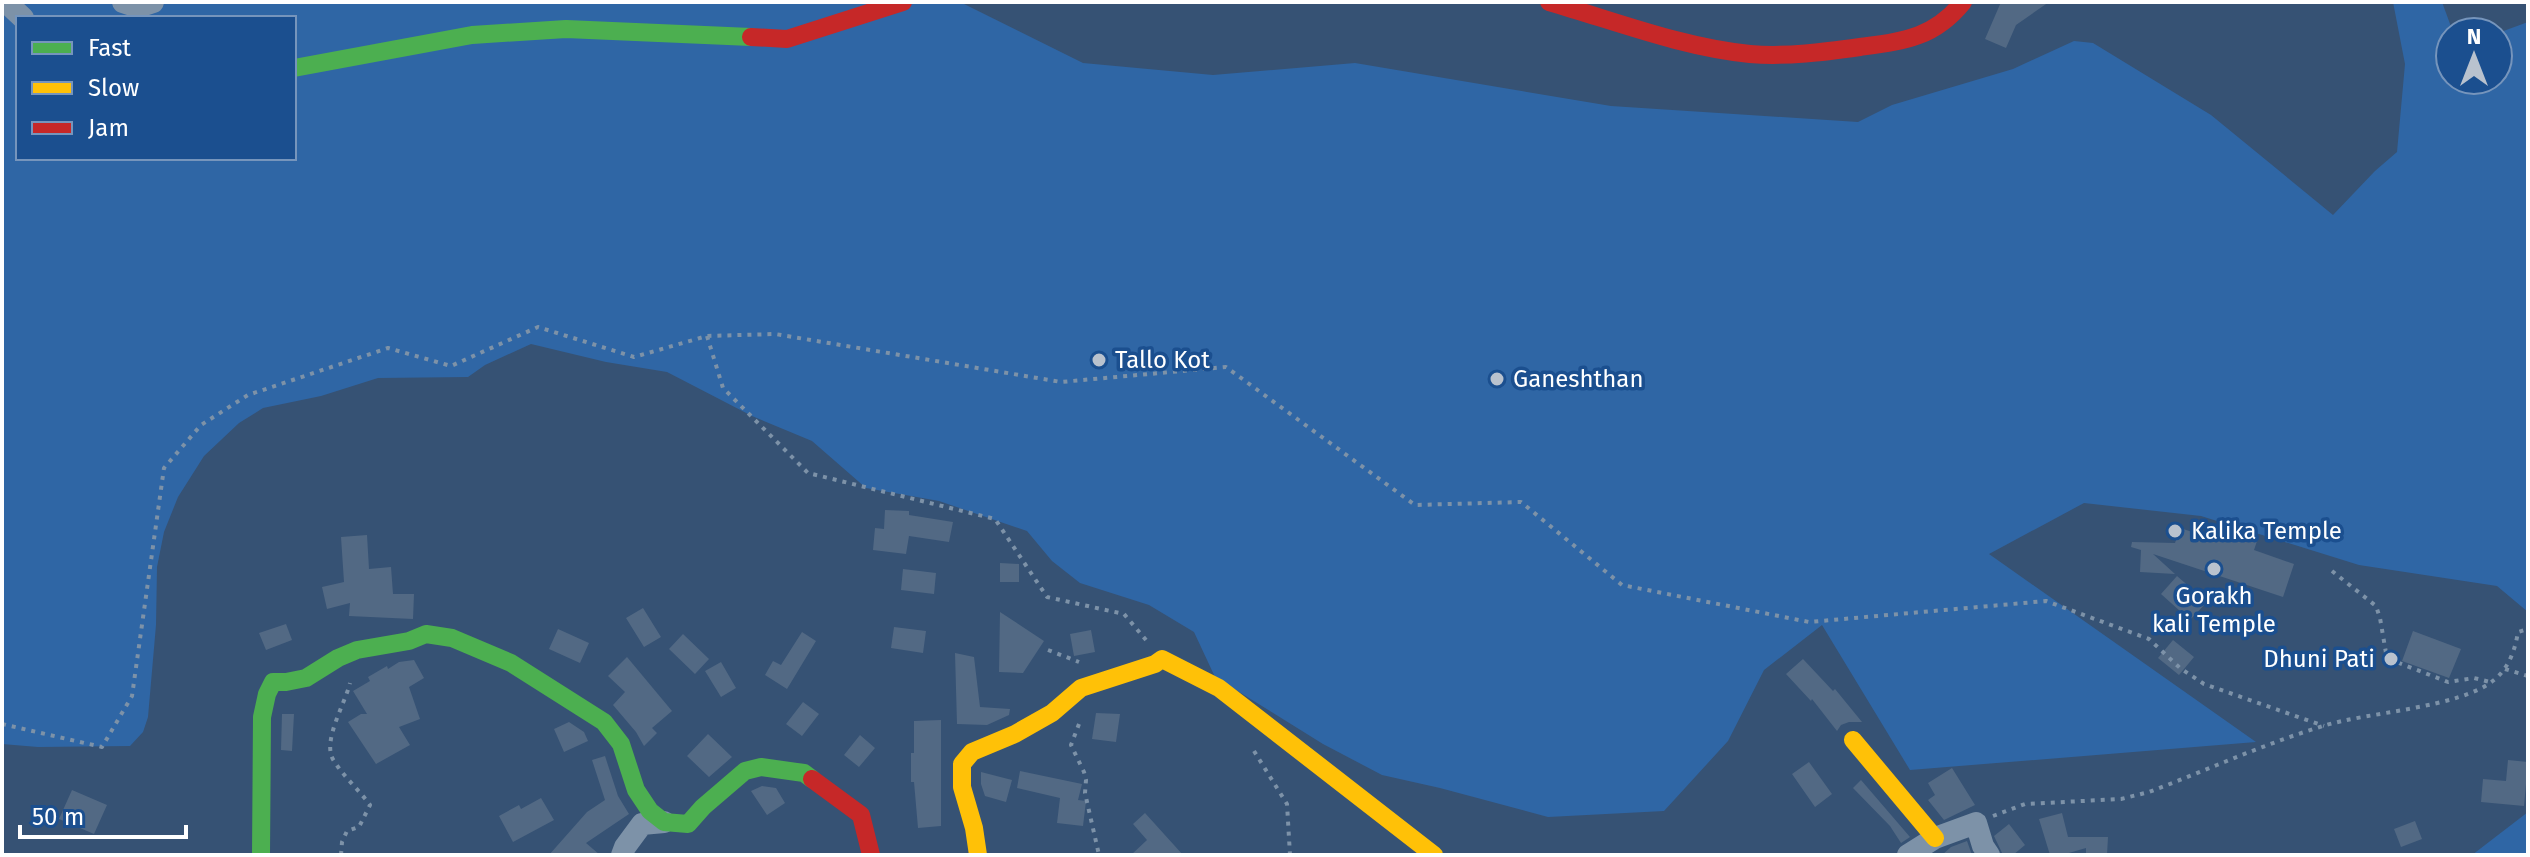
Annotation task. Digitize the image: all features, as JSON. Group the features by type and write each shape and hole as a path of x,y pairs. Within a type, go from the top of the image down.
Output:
{"street":[{"path":"6,2 21,16"},
{"path":"123,2 138,7 153,2"},
{"path":"296,68 472,35 566,29 787,39 903,2"},
{"path":"1549,2 1693,45 1751,54 1795,55 1909,41 1945,22 1963,2"},
{"path":"261,855 262,717 273,682 285,683 314,676 348,653 418,640 426,634 452,638 511,663 604,722 621,744 636,790 650,811 664,822"},
{"path":"978,855 962,787 962,764 972,752 1015,734 1052,713 1081,688 1162,659 1219,688 1434,855"},
{"path":"1853,740 1935,838"},
{"path":"622,855 642,824 688,824 745,771 761,767 804,773 861,815 871,855"},
{"path":"1908,855 1935,838 1976,823 1989,855"}],"path":[{"path":"2,724 102,747 132,696 164,468 201,425 248,395 388,348 451,366 538,327 634,357 707,336 775,334 1061,382 1226,367 1415,505 1521,502 1622,585 1809,622 2046,601 2149,639 2180,668 2204,684 2324,726"},
{"path":"707,336 723,388 808,473 995,519 1047,597 1124,614 1162,659"},
{"path":"2332,571 2376,606 2386,653 2399,663 2448,682 2474,678 2493,682"},
{"path":"1976,823 2025,804 2121,799 2149,792 2324,726 2456,698 2493,682 2505,669 2518,632 2528,629"},
{"path":"1048,650 1082,664 1097,682"},
{"path":"341,855 347,831 359,827 370,805 331,759 334,726 349,686 352,664 348,653"},
{"path":"2505,669 2528,676"},
{"path":"1080,721 1071,745 1084,772 1085,793 1099,855"},
{"path":"1251,745 1287,804 1290,855"}],"shaded area":[{"path":"2,2 960,2 1083,63 1213,75 1355,63 1611,106 1858,122 1892,105 2013,69 2074,41 2093,43 2211,115 2333,215 2397,152 2405,64 2393,2 2442,2 2447,16 2434,16 2434,96 2514,96 2514,27 2528,22 2528,612 2497,586 2359,565 2201,516 2084,503 1989,554 2256,742 1910,770 1822,625 1764,670 1728,741 1664,811 1548,817 1382,775 1323,744 1215,677 1194,632 1149,605 1080,583 1052,561 1027,531 939,501 866,488 812,441 752,416 667,372 606,362 531,344 485,365 468,377 378,378 321,396 263,408 239,423 204,456 178,497 164,532 157,567 156,625 148,717 143,732 130,746 38,747 2,744"},
{"path":"2528,812 2528,855 2472,855"}],"building":[{"path":"2001,2 2049,2 2016,25 2006,48 1985,39"},
{"path":"885,510 909,511 909,515 953,522 949,542 909,536 906,554 873,550 875,528 884,529"},
{"path":"2180,528 2214,539 2218,528 2257,541 2254,550 2294,564 2283,597 2153,554 2175,574 2140,572 2141,550 2131,547 2132,542 2175,543"},
{"path":"367,535 369,569 391,567 393,594 414,594 413,619 349,616 350,603 327,609 322,587 344,582 341,537"},
{"path":"1000,563 1019,564 1019,582 1000,582"},
{"path":"903,569 936,573 934,594 901,590"},
{"path":"2177,576 2207,602 2190,620 2161,594"},
{"path":"643,608 661,637 644,647 626,618"},
{"path":"1000,612 1044,641 1023,673 999,672"},
{"path":"286,624 292,640 266,650 259,633"},
{"path":"894,627 926,631 923,653 891,648"},
{"path":"558,629 589,643 580,663 549,649"},
{"path":"1091,630 1095,652 1074,656 1070,634"},
{"path":"2413,631 2461,649 2449,678 2402,661"},
{"path":"802,632 816,641 787,689 765,675 773,661 781,665"},
{"path":"683,634 709,659 695,674 669,649"},
{"path":"2173,640 2194,657 2179,675 2158,658"},
{"path":"955,653 974,657 980,707 1010,709 1009,715 987,725 957,724"},
{"path":"627,657 672,711 652,728 657,733 644,746 613,705 625,692 608,676"},
{"path":"1803,659 1833,691 1835,689 1862,722 1849,722 1837,731 1812,699 1786,674"},
{"path":"414,660 424,678 409,687 420,719 399,727 410,745 376,764 348,722 367,714 353,691 387,666 388,669 399,662"},
{"path":"721,662 736,688 721,697 705,671"},
{"path":"803,702 819,714 802,736 786,724"},
{"path":"1096,713 1120,714 1116,742 1092,739"},
{"path":"282,714 294,714 292,751 281,750"},
{"path":"941,720 941,826 918,828 914,782 911,782 914,721"},
{"path":"569,722 584,732 588,741 564,752 554,729"},
{"path":"708,734 732,757 709,777 687,756"},
{"path":"860,735 875,748 859,767 844,755"},
{"path":"605,756 618,796 629,814 586,843 600,855 549,855 587,812 605,800 592,760"},
{"path":"2508,760 2528,762 2524,806 2481,802 2483,779 2506,781"},
{"path":"1809,762 1832,794 1815,807 1792,774"},
{"path":"1952,768 1975,805 1944,820 1928,800 1935,795 1928,783"},
{"path":"1020,771 1082,784 1078,800 1086,801 1083,826 1057,823 1060,798 1017,788"},
{"path":"981,772 1012,780 1006,802 985,796"},
{"path":"1861,780 1910,837 1901,843 1890,826 1853,788"},
{"path":"762,786 776,788 785,803 767,815 751,791"},
{"path":"72,790 107,805 94,834 59,819"},
{"path":"541,798 554,820 513,842 499,816"},
{"path":"1145,813 1183,855 1131,855 1147,840 1133,824"},
{"path":"2062,813 2068,837 2108,837 2107,855 2086,855 2086,848 2050,855 2039,819"},
{"path":"2415,821 2422,839 2401,847 2394,829"},
{"path":"2009,824 2025,845 2013,855 2003,855 1994,836"},
{"path":"1967,841 1972,855 1942,855 1951,847"}],"traffic: fast":[{"path":"296,68 472,35 566,29 751,37"},
{"path":"261,855 262,717 273,682 306,678 357,650 409,641 426,634 452,638 511,663 604,722 621,744 636,790 650,811 664,822 688,824 745,771 761,767 804,773 812,779"}],"traffic: slow":[{"path":"978,855 962,787 962,764 972,752 1015,734 1052,713 1081,688 1162,659 1219,688 1434,855"},
{"path":"1853,740 1935,838"}],"traffic: jam":[{"path":"751,37 787,39 903,2"},
{"path":"1549,2 1699,46 1778,55 1833,51 1904,40 1941,23 1963,2"},
{"path":"812,779 861,815 871,855"}],"place":[{"name":"Tallo Kot","path":"1099,360"},
{"name":"Ganeshthan","path":"1497,379"},
{"name":"Kalika Temple","path":"2175,531"},
{"name":"Gorakh kali Temple","path":"2214,569"},
{"name":"Dhuni Pati","path":"2391,659"}]}
